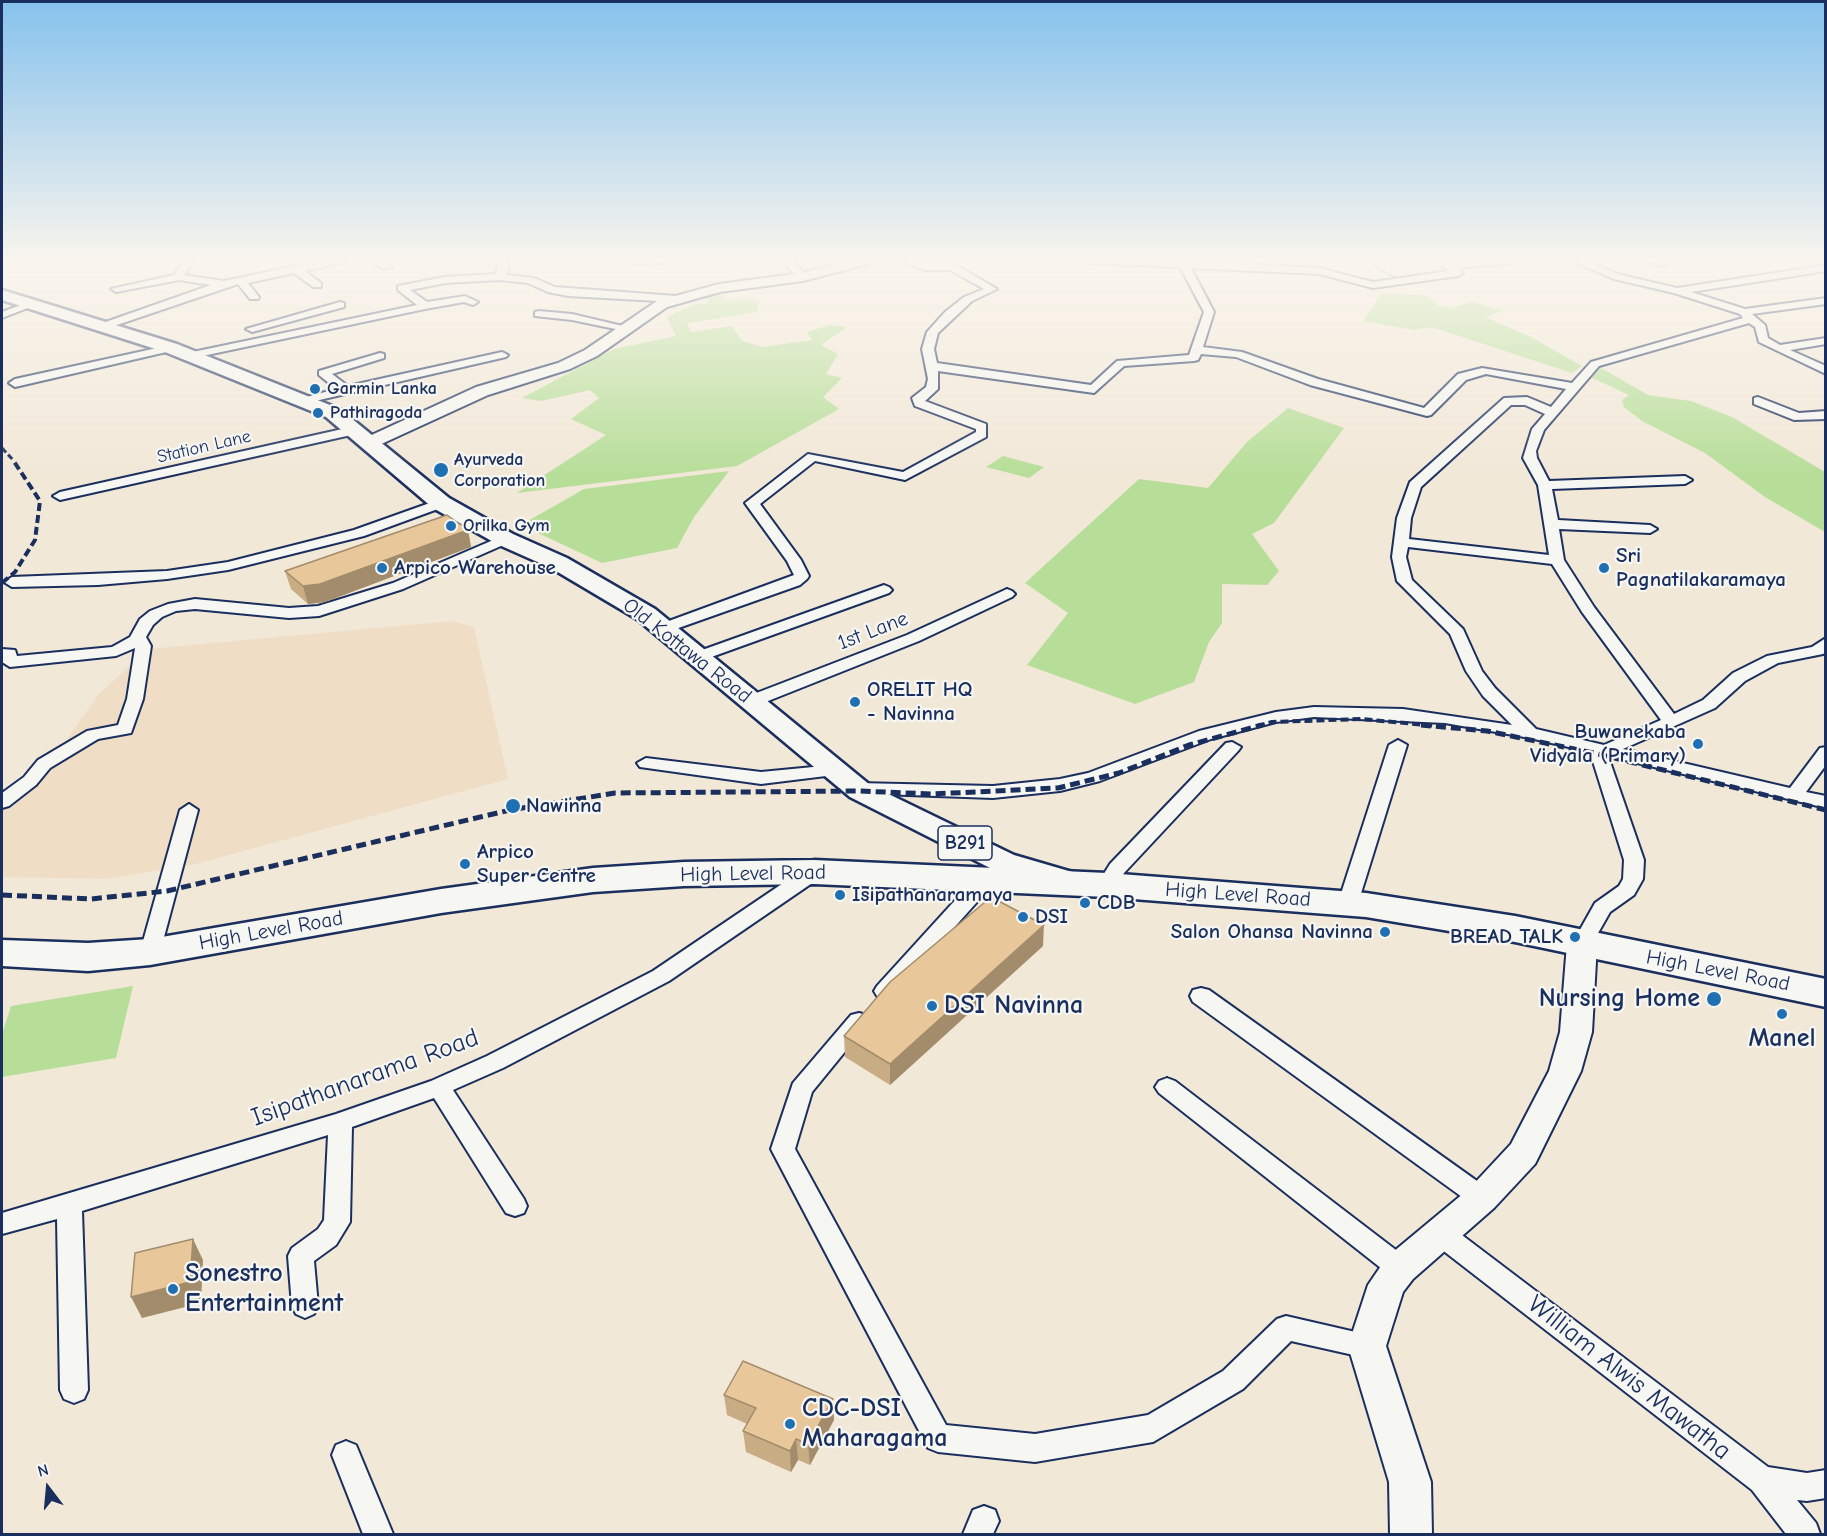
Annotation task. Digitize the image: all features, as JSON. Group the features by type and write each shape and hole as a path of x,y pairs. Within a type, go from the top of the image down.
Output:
{"highway":[{"name":"High Level Road","path":"2,953 88,957 150,952 441,901 593,880 684,874 814,872 1091,884 1348,903 1455,918 1826,993"}],"main road":[{"name":"Old Kottawa Road","path":"120,332 179,352 333,414 364,436 441,503 505,539 559,563 646,614 846,779 1003,862 1091,884"}],"street":[{"path":"179,352 249,332"},
{"path":"15,383 288,332"},
{"path":"364,436 482,391 564,366 591,354 621,332"},
{"path":"664,628 795,582 802,576 794,560 752,503 813,457 905,476 982,434 982,428 919,403 918,398 932,389 934,379 928,349 933,332"},
{"path":"930,366 1094,389 1121,363 1194,358 1203,332"},
{"path":"1671,722 1587,609 1557,560 1545,485 1530,458 1530,451 1538,429 1595,364 1697,332"},
{"path":"1761,332 1763,340 1826,371"},
{"path":"1778,349 1826,341"},
{"path":"1198,350 1238,354 1314,382 1427,412 1462,377 1486,370 1573,387"},
{"path":"302,400 502,355"},
{"path":"345,390 323,373 380,356"},
{"path":"1530,733 1489,692 1474,671 1457,632 1405,581 1399,557 1404,518 1414,485 1508,401 1527,401 1551,412"},
{"path":"1758,401 1798,417 1826,415"},
{"name":"Station Lane","path":"60,496 364,436"},
{"path":"1545,485 1685,480"},
{"path":"12,582 121,578 228,566 359,533 441,503"},
{"path":"1552,524 1650,529"},
{"path":"2,654 9,653 10,662 116,651 139,639 146,622 173,607 195,604 290,613 319,611 398,586 505,539"},
{"path":"1402,542 1557,560"},
{"path":"697,657 884,590"},
{"name":"1st Lane","path":"752,701 914,638 1007,594"},
{"path":"2,802 30,781 44,764 93,735 124,729 135,699 143,646 139,639"},
{"path":"1411,1534 1410,1482 1367,1346 1387,1285 1400,1268 1482,1198 1523,1154 1565,1071 1576,1032 1582,944 1602,908 1627,890 1633,879 1634,860 1598,754 1708,704 1739,677 1773,659 1817,651 1826,643"},
{"path":"646,763 761,778 846,779 993,792 1060,785 1094,777 1204,735 1276,717 1314,712 1424,716 1530,733 1603,752 1826,802"},
{"path":"1348,903 1398,745"},
{"path":"1091,884 1117,869 1232,747"},
{"path":"1795,795 1826,752"},
{"path":"150,952 189,810"},
{"name":"Isipathanarama Road","path":"2,1223 69,1205 340,1122 439,1087 495,1062 661,976 814,872"},
{"path":"986,879 901,972 801,1089 783,1149 938,1438 1035,1448 1154,1428 1233,1380 1286,1328 1367,1346"},
{"path":"1201,996 1482,1198"},
{"path":"439,1087 516,1206"},
{"path":"1167,1087 1400,1268"},
{"path":"304,1305 301,1256 327,1237 337,1222 340,1122"},
{"path":"69,1205 74,1390"},
{"name":"William Alwis Mawatha","path":"1441,1234 1762,1480 1805,1534"},
{"path":"346,1455 378,1534"},
{"path":"1762,1480 1807,1487 1826,1484"}],"shaded area":[{"path":"452,621 474,627 508,779 192,865 106,879 2,877 2,802 44,771 99,694 148,649"}],"green space":[{"path":"674,332 736,332 742,341 763,347 812,340 808,332 840,332 821,345 838,354 826,374 842,378 823,397 839,409 737,466 517,493 606,435 571,419 599,398 590,390 541,401 522,398 614,349 676,336"},
{"path":"1446,332 1519,332 1582,366 1572,373"},
{"path":"1601,368 1648,395 1691,401 1732,417 1825,472 1825,532 1765,497 1705,453 1642,421 1624,407 1622,400 1629,395 1588,376"},
{"path":"1288,408 1344,428 1274,523 1252,534 1279,571 1267,585 1222,584 1222,623 1209,642 1194,682 1135,704 1027,665 1068,613 1025,583 1139,479 1208,488 1247,442"},
{"path":"1003,456 1044,467 1029,478 986,467"},
{"path":"729,471 694,517 677,548 602,563 521,525 584,489"},
{"path":"133,986 116,1058 2,1077 2,1034 11,1006"}],"building":[{"path":"447,515 468,530 320,584 303,586 285,571"},
{"name":"DSI Navinna","path":"991,897 1044,925 890,1064 844,1036 890,982"},
{"path":"193,1239 190,1282 131,1297 135,1253"},
{"path":"743,1361 833,1399 808,1444 796,1439 790,1451 743,1431 756,1408 724,1395"}],"railway":[{"path":"2,448 14,461"},
{"path":"2,583 15,572 35,540 40,501 13,460"},
{"path":"1257,726 1272,722 1361,719 1437,726"},
{"path":"2,895 91,899 167,891 510,810 615,793 860,791 932,794 1058,788 1119,773 1189,745 1262,725"},
{"path":"1421,725 1487,731 1598,754 1826,810"}],"place":[{"name":"Garmin Lanka","path":"315,389"},
{"name":"Pathiragoda","path":"318,413"},
{"name":"Ayurveda Corporation","path":"441,470"},
{"name":"Orilka Gym","path":"451,526"},
{"name":"Arpico Warehouse","path":"382,568"},
{"name":"Sri Pagnatilakaramaya","path":"1604,568"},
{"name":"ORELIT HQ - Navinna","path":"855,702"},
{"name":"Buwanekaba Vidyala (Primary)","path":"1698,744"},
{"name":"Nawinna","path":"513,806"},
{"name":"Arpico Super Centre","path":"465,864"},
{"name":"Isipathanaramaya","path":"840,895"},
{"name":"CDB","path":"1085,903"},
{"name":"DSI","path":"1023,917"},
{"name":"Salon Ohansa Navinna","path":"1385,932"},
{"name":"BREAD TALK","path":"1575,937"},
{"name":"Nursing Home","path":"1714,999"},
{"name":"DSI Navinna","path":"932,1006"},
{"name":"Manel","path":"1782,1014"},
{"name":"Sonestro Entertainment","path":"173,1289"},
{"name":"CDC-DSI Maharagama","path":"790,1424"}]}
